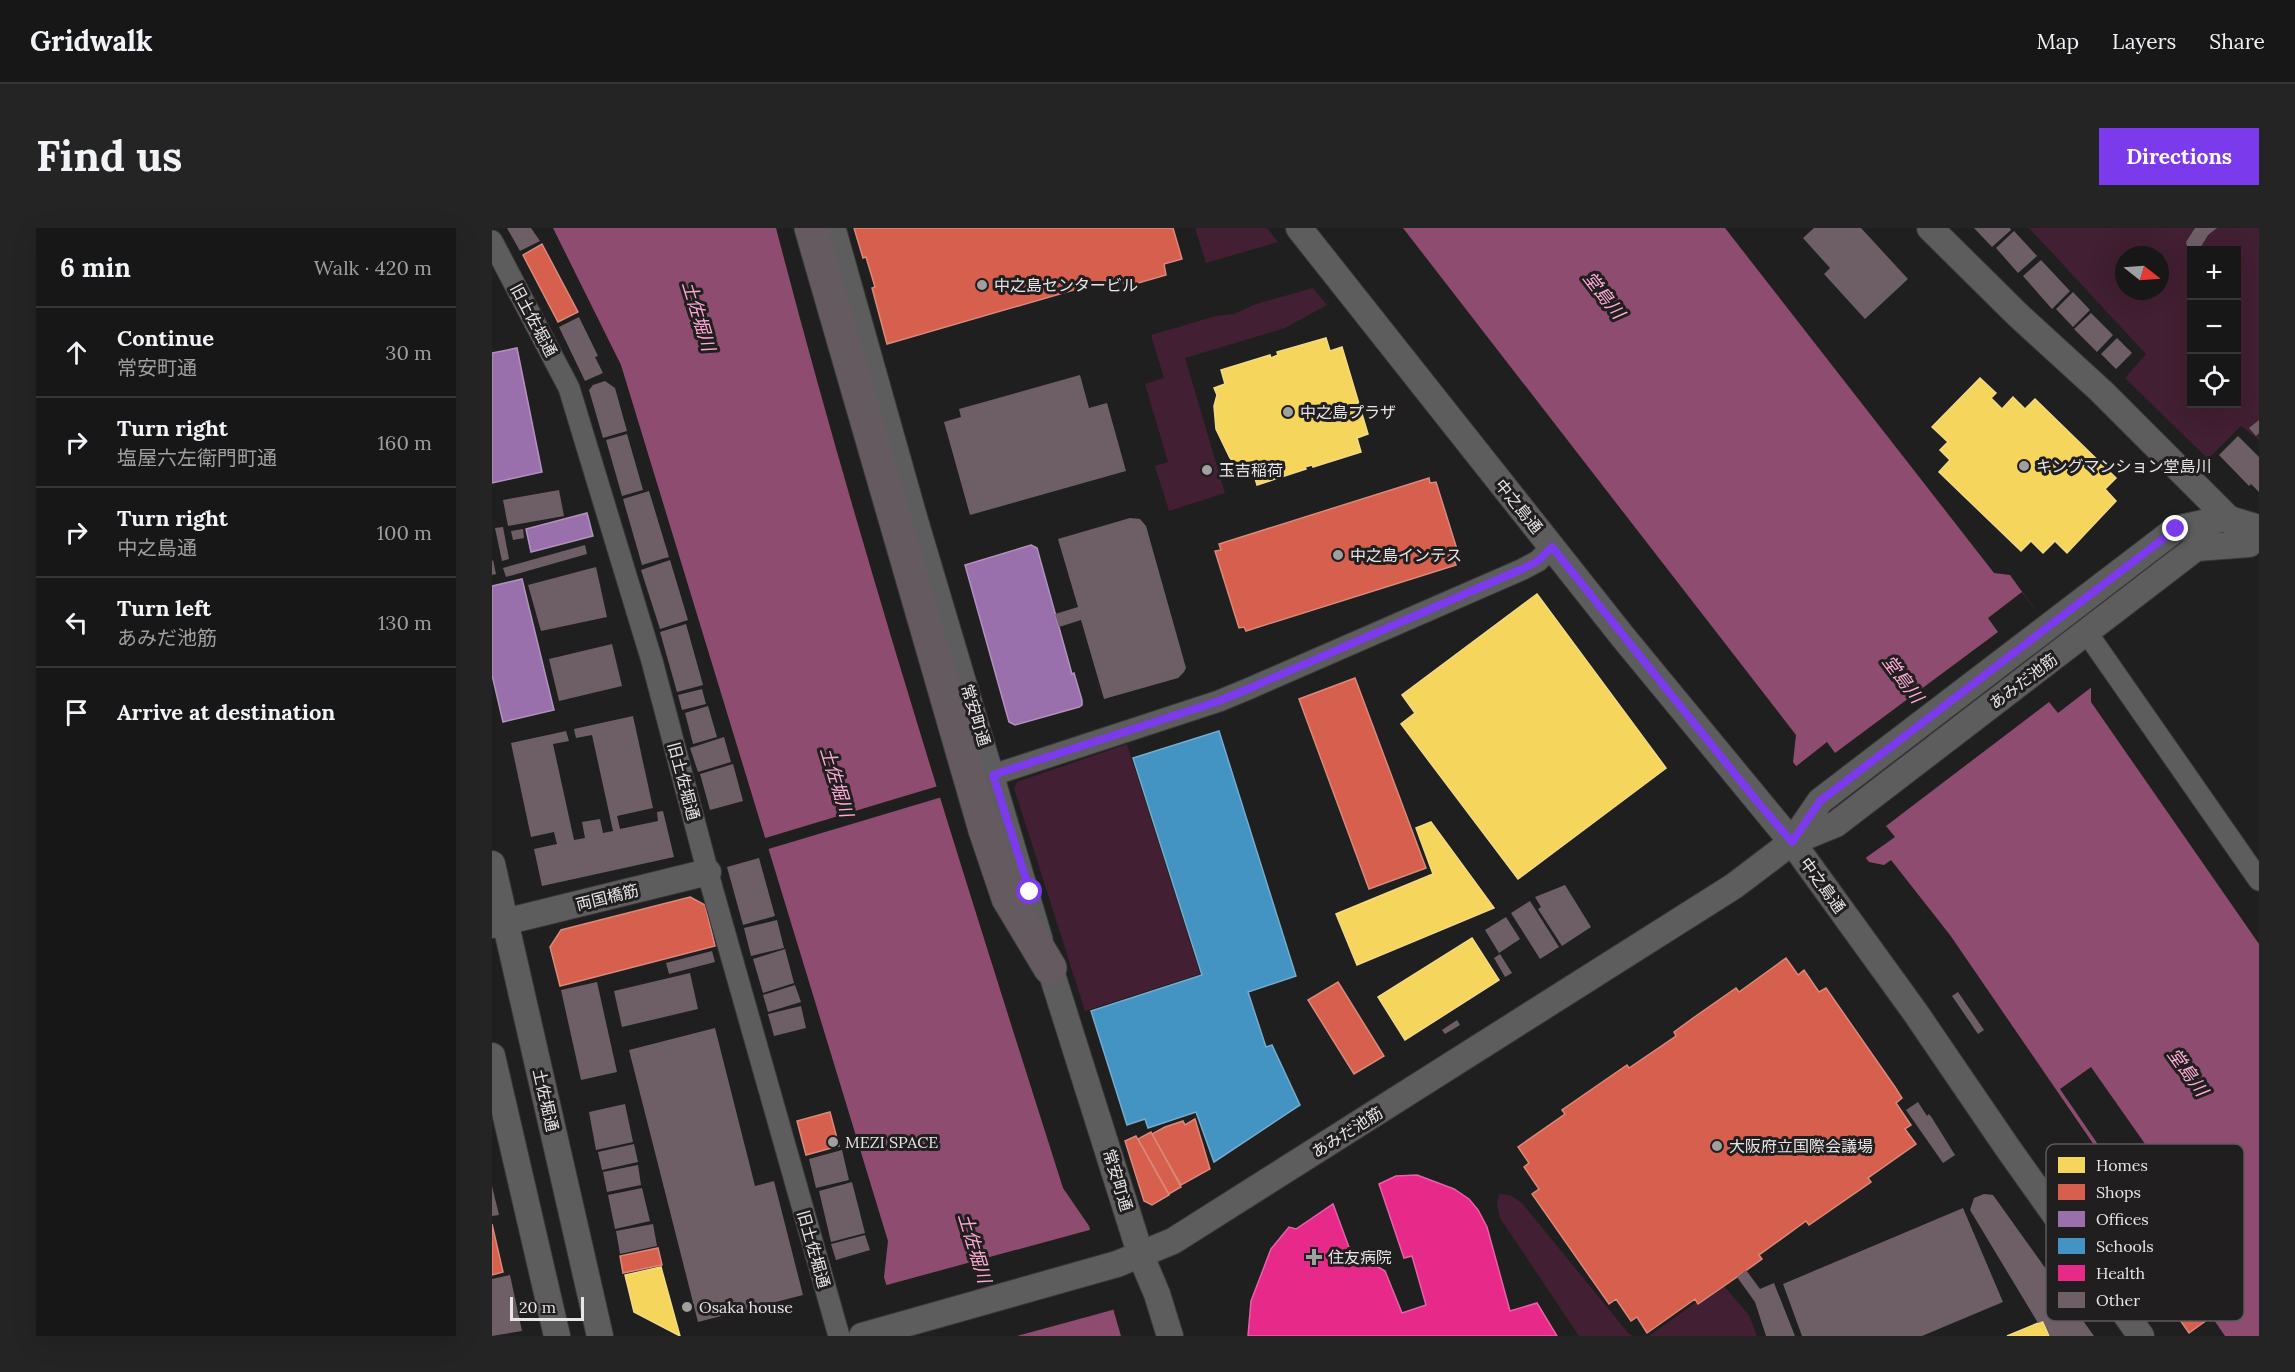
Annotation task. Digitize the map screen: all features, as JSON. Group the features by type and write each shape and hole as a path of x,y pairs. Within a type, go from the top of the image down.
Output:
{"highway":[{"path":"811,228 985,830 1008,898 1050,968"}],"street":[{"name":"常安町通","path":"835,228 993,775 1030,892 1050,968 1141,1256 1157,1294 1170,1336"},
{"name":"中之島通","path":"1299,228 1552,547 1792,842 1916,1012 2046,1202"},
{"path":"1930,228 2019,316 2108,398 2226,518 2231,528 2257,543"},
{"name":"旧土佐堀通","path":"492,241 569,388 652,661 708,872 839,1336"},
{"name":"あみだ池筋","path":"1792,842 1820,801 2170,533 2176,529 2226,518"},
{"path":"2170,533 2206,532 2257,543"},
{"name":"あみだ池筋","path":"862,1336 1110,1266 1141,1256 1173,1241 1734,886 1792,842 1837,823 2196,548 2257,543"},
{"path":"993,775 1229,697 1522,569 1538,561 1552,547"},
{"path":"2087,633 2259,880"},
{"name":"土佐堀通","path":"492,864 499,924 600,1336"},
{"name":"両国橋筋","path":"499,924 708,872"},
{"path":"492,1056 557,1336"},
{"name":"中之島通","path":"2130,1321 2141,1336"}],"shaded area":[{"path":"1195,228 1267,228 1278,242 1206,263"},
{"path":"2029,228 2259,228 2259,440 2241,426 2208,459 2125,378 2146,354"},
{"path":"1313,288 1327,305 1285,328 1185,358 1225,493 1169,511 1155,466 1168,462 1145,384 1164,378 1151,335 1216,316 1234,314 1256,304"},
{"path":"1127,744 1200,974 1085,1011 1014,788 1017,782"},
{"path":"1499,1194 1510,1195 1522,1203 1629,1334 1634,1336 1579,1336 1500,1218 1497,1205"},
{"path":"1722,1284 1749,1315 1757,1336 1649,1336"}],"water":[{"name":"土佐堀川","path":"553,228 776,228 842,470 950,830 1063,1188 1089,1226 1121,1336 901,1336 884,1277 888,1241 621,365"},
{"name":"堂島川","path":"1403,228 1725,228 1994,573 2010,575 2091,687 2091,702 2259,944 2259,1336 2225,1336 2215,1321 2244,1321 2244,1144 2093,1144 1950,935 1891,860 1884,865 1869,862 1793,762 1796,735"}],"pier":[{"path":"2022,592 2093,686 2058,713 2049,702 1886,826 1895,837 1864,859 1794,768 1827,742 1835,753 1998,632 1988,618"},
{"path":"938,786 942,797 765,850 762,839"},
{"path":"2091,1067 2145,1144 2098,1144 2060,1089"},
{"path":"1093,1229 1116,1309 1017,1336 897,1336 883,1286"}],"building: Homes":[{"name":"中之島プラザ","path":"1326,338 1330,351 1342,347 1368,434 1357,438 1361,452 1313,467 1312,465 1305,467 1306,469 1257,485 1253,471 1242,474 1240,468 1230,458 1216,429 1214,406 1217,395 1214,388 1225,384 1221,370 1270,355 1271,358 1278,355 1277,352"},
{"name":"キングマンション堂島川","path":"1980,378 1996,393 1991,398 2002,409 2013,397 2025,409 2035,399 2116,478 2105,489 2116,501 2067,553 2055,541 2043,553 2031,541 2021,551 1939,472 1950,460 1940,450 1948,442 1932,427"},
{"path":"1537,594 1666,768 1518,879 1401,724 1415,713 1402,695"},
{"path":"1431,822 1494,908 1357,965 1336,914 1433,874 1416,828"},
{"path":"1472,938 1499,980 1405,1040 1378,997"},
{"path":"661,1267 680,1336 634,1312 625,1275"},
{"path":"2043,1321 2049,1336 2007,1336"}],"building: Shops":[{"name":"中之島センタービル","path":"854,228 1173,228 1182,259 1164,264 1166,275 1128,286 1124,285 1122,276 887,344 872,288 875,287"},
{"path":"542,244 578,312 558,322 523,255"},
{"name":"中之島インテス","path":"1429,478 1430,483 1436,482 1460,559 1454,560 1456,565 1246,631 1244,627 1239,628 1215,551 1221,550 1219,544"},
{"path":"1355,678 1426,868 1369,889 1299,699"},
{"path":"690,897 705,905 715,946 560,986 550,947 561,930"},
{"name":"大阪府立国際会議場","path":"1786,958 1798,975 1804,970 1819,992 1826,988 1902,1098 1896,1103 1911,1125 1905,1129 1916,1144 1868,1178 1871,1182 1809,1225 1806,1221 1759,1255 1762,1259 1737,1277 1698,1304 1695,1299 1647,1333 1637,1317 1631,1321 1616,1299 1609,1304 1532,1194 1539,1189 1524,1167 1529,1163 1518,1147 1565,1114 1562,1110 1627,1065 1629,1068 1676,1036 1674,1032 1736,988 1739,992"},
{"path":"1338,982 1384,1056 1354,1074 1308,1000"},
{"path":"830,1112 839,1146 806,1155 797,1121"},
{"path":"1195,1119 1210,1169 1181,1185 1152,1134 1183,1121 1185,1125"},
{"path":"1151,1132 1181,1187 1169,1194 1138,1139"},
{"path":"1136,1136 1169,1195 1152,1205 1144,1201 1125,1141"},
{"path":"492,1224 503,1272 492,1275"},
{"path":"658,1248 662,1265 623,1273 620,1256"},
{"path":"2181,1321 2206,1321 2189,1333"}],"building: Offices":[{"path":"517,348 542,472 492,483 492,353"},
{"path":"587,513 593,536 531,552 526,529"},
{"path":"1031,545 1037,548 1082,705 1015,725 1009,722 965,565"},
{"path":"522,579 554,710 503,722 492,675 492,586"}],"building: Schools":[{"path":"1219,731 1296,976 1248,992 1266,1047 1272,1045 1300,1105 1214,1162 1196,1112 1148,1128 1145,1119 1127,1125 1091,1011 1202,975 1133,758"}],"building: Health":[{"name":"住友病院","path":"1417,1175 1454,1189 1469,1199 1487,1227 1510,1311 1537,1303 1557,1336 1248,1336 1251,1301 1271,1249 1289,1227 1296,1229 1333,1204 1350,1250 1385,1271 1402,1313 1426,1305 1412,1256 1404,1258 1379,1184 1396,1176"}],"building: Other":[{"path":"507,228 531,228 540,241 520,251"},
{"path":"1814,228 1861,228 1908,279 1865,319 1824,274 1830,268 1803,238"},
{"path":"1974,228 2010,228 2011,230 1992,247"},
{"path":"2195,228 2217,228 2208,235 2201,246 2187,246 2186,242"},
{"path":"2014,231 2037,256 2018,273 1996,248"},
{"path":"2041,260 2070,291 2052,309 2023,276"},
{"path":"2073,292 2090,310 2073,327 2056,309"},
{"path":"2091,313 2113,335 2097,352 2074,329"},
{"path":"579,317 598,356 595,357 603,373 585,381 559,327"},
{"path":"2117,338 2132,353 2116,369 2101,354"},
{"path":"1080,375 1089,408 1107,403 1126,471 970,515 944,422 961,417 959,409"},
{"path":"605,381 615,388 627,431 603,438 589,390 593,385"},
{"path":"2259,420 2259,433 2256,436 2249,428"},
{"path":"627,434 643,490 622,496 606,440"},
{"path":"2238,436 2259,457 2259,492 2251,484 2249,486 2219,455"},
{"path":"559,490 564,516 508,526 503,500"},
{"path":"649,491 669,557 642,565 623,499"},
{"path":"1130,518 1140,519 1146,526 1186,668 1178,678 1104,699 1081,620 1059,627 1055,614 1078,607 1058,539"},
{"path":"503,527 509,559 502,561 495,528"},
{"path":"523,529 524,538 513,540 511,531"},
{"path":"585,545 587,554 506,577 503,568"},
{"path":"670,560 688,620 660,629 641,570"},
{"path":"492,561 496,574 492,575"},
{"path":"596,567 607,617 541,631 528,585"},
{"path":"686,624 703,685 677,692 660,632"},
{"path":"612,644 622,686 559,701 549,659"},
{"path":"702,689 706,704 682,710 678,695"},
{"path":"708,706 717,737 693,744 685,713"},
{"path":"633,716 653,808 617,816 620,829 658,821 657,812 663,811 674,857 542,886 534,849 557,844 554,832 531,837 511,743 566,731 569,741 553,744 574,840 585,838 582,822 600,819 603,833 613,831 592,735 576,738 574,729"},
{"path":"724,737 731,762 698,772 690,748"},
{"path":"733,764 743,801 710,810 700,774"},
{"path":"759,858 775,916 743,925 727,867"},
{"path":"1565,885 1591,927 1562,946 1538,909 1541,907 1535,897"},
{"path":"1530,901 1559,947 1540,959 1511,913"},
{"path":"1506,917 1520,939 1499,953 1485,930"},
{"path":"777,920 784,948 751,956 744,928"},
{"path":"785,949 794,983 763,993 753,959"},
{"path":"712,951 715,962 669,974 666,963"},
{"path":"1500,954 1512,973 1505,977 1494,958"},
{"path":"690,973 698,1009 622,1027 614,991"},
{"path":"597,982 617,1072 581,1080 561,990"},
{"path":"795,985 801,1002 768,1012 763,995"},
{"path":"1958,992 1984,1030 1978,1034 1952,996"},
{"path":"801,1006 806,1028 774,1036 768,1014"},
{"path":"1457,1020 1460,1025 1445,1034 1442,1030"},
{"path":"715,1028 755,1186 774,1181 803,1295 698,1322 629,1050"},
{"path":"1918,1102 1927,1116 1929,1114 1932,1118 1955,1155 1943,1163 1906,1110"},
{"path":"625,1104 633,1142 596,1150 589,1112"},
{"path":"634,1144 638,1162 602,1170 598,1152"},
{"path":"842,1150 849,1180 816,1188 809,1159"},
{"path":"638,1165 641,1185 607,1192 603,1172"},
{"path":"852,1182 865,1233 831,1242 819,1191"},
{"path":"492,1186 499,1215 492,1216"},
{"path":"642,1188 650,1221 615,1229 608,1195"},
{"path":"1984,1194 1993,1195 2046,1269 2046,1321 2083,1321 2094,1336 2050,1336 2043,1321 2038,1323 1970,1210 1974,1198"},
{"path":"1963,1208 2003,1302 1922,1336 1802,1336 1783,1284"},
{"path":"653,1224 657,1246 620,1254 616,1231"},
{"path":"865,1235 870,1250 836,1260 831,1244"},
{"path":"1746,1270 1760,1289 1774,1283 1795,1336 1766,1336 1755,1302 1737,1277"},
{"path":"510,1275 522,1331 492,1336 492,1279"}],"place":[{"name":"中之島センタービル","path":"982,285"},
{"name":"中之島プラザ","path":"1288,412"},
{"name":"キングマンション堂島川","path":"2024,466"},
{"name":"玉吉稲荷","path":"1207,470"},
{"name":"中之島インテス","path":"1338,555"},
{"name":"MEZI SPACE","path":"833,1142"},
{"name":"大阪府立国際会議場","path":"1717,1146"},
{"name":"住友病院","path":"1314,1257"},
{"name":"Osaka house","path":"687,1307"}],"route":[{"path":"1030,892 993,775 1219,701 1522,569 1538,561 1552,547 1792,842 1820,801 2176,529"}]}
